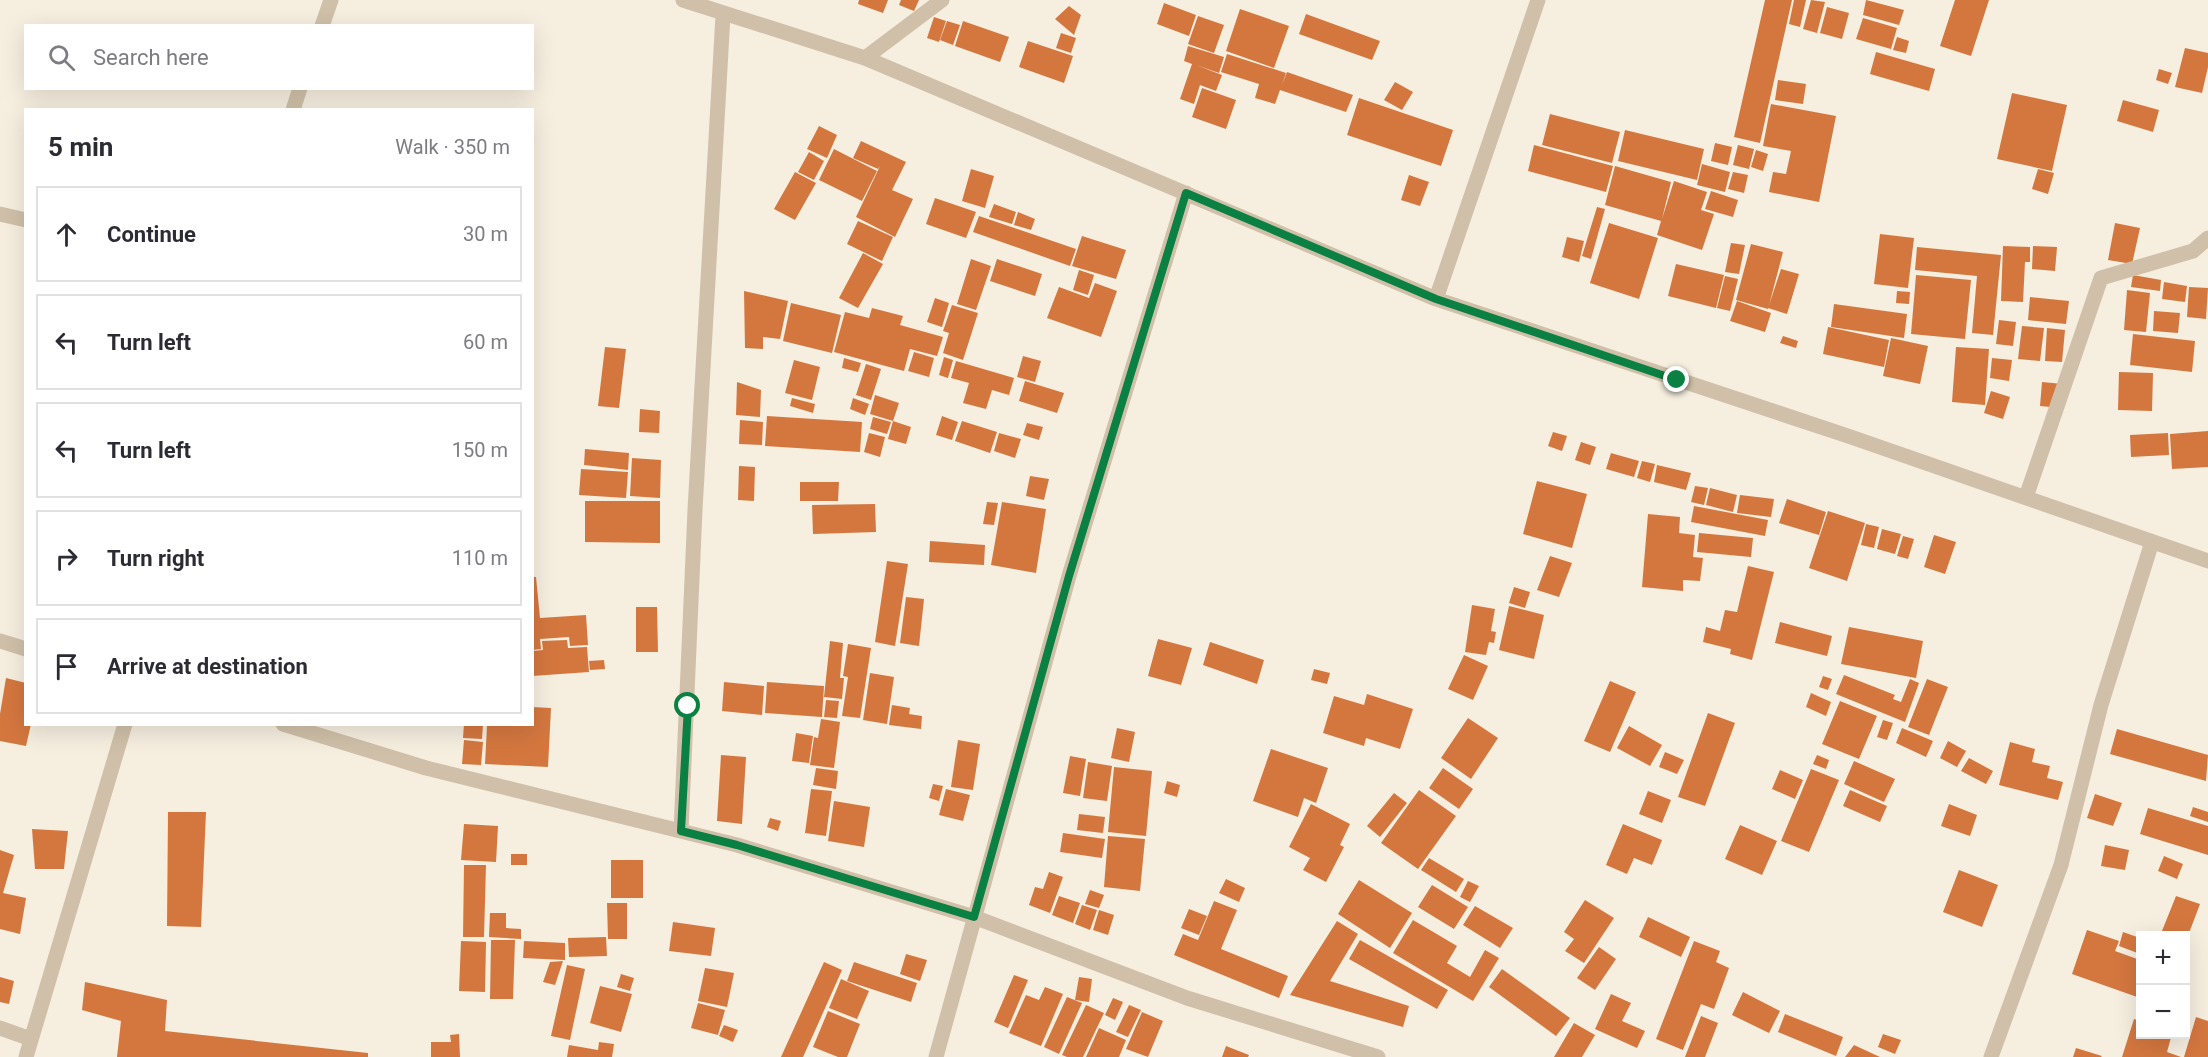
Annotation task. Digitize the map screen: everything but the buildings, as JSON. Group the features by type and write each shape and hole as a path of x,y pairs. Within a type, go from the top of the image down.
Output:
{"street":[{"path":"323,24 331,0"},
{"path":"683,0 723,15 865,58 1436,299 2026,497 2208,561"},
{"path":"865,58 942,0"},
{"path":"1436,299 1538,0"},
{"path":"681,831 695,510 723,15"},
{"path":"294,108 299,90"},
{"path":"936,1057 1069,576 1186,193"},
{"path":"0,214 24,220"},
{"path":"2026,497 2101,278 2193,251 2208,238"},
{"path":"1991,1057 2061,865 2101,705 2152,542"},
{"path":"0,641 24,647"},
{"path":"26,1057 124,726"},
{"path":"290,726 426,768 737,845 974,917 1188,998 1378,1057"},
{"path":"0,1028 32,1039"}],"route":[{"path":"688,706 681,831 737,845 974,917 1069,576 1186,193 1436,299 1677,380"}]}
